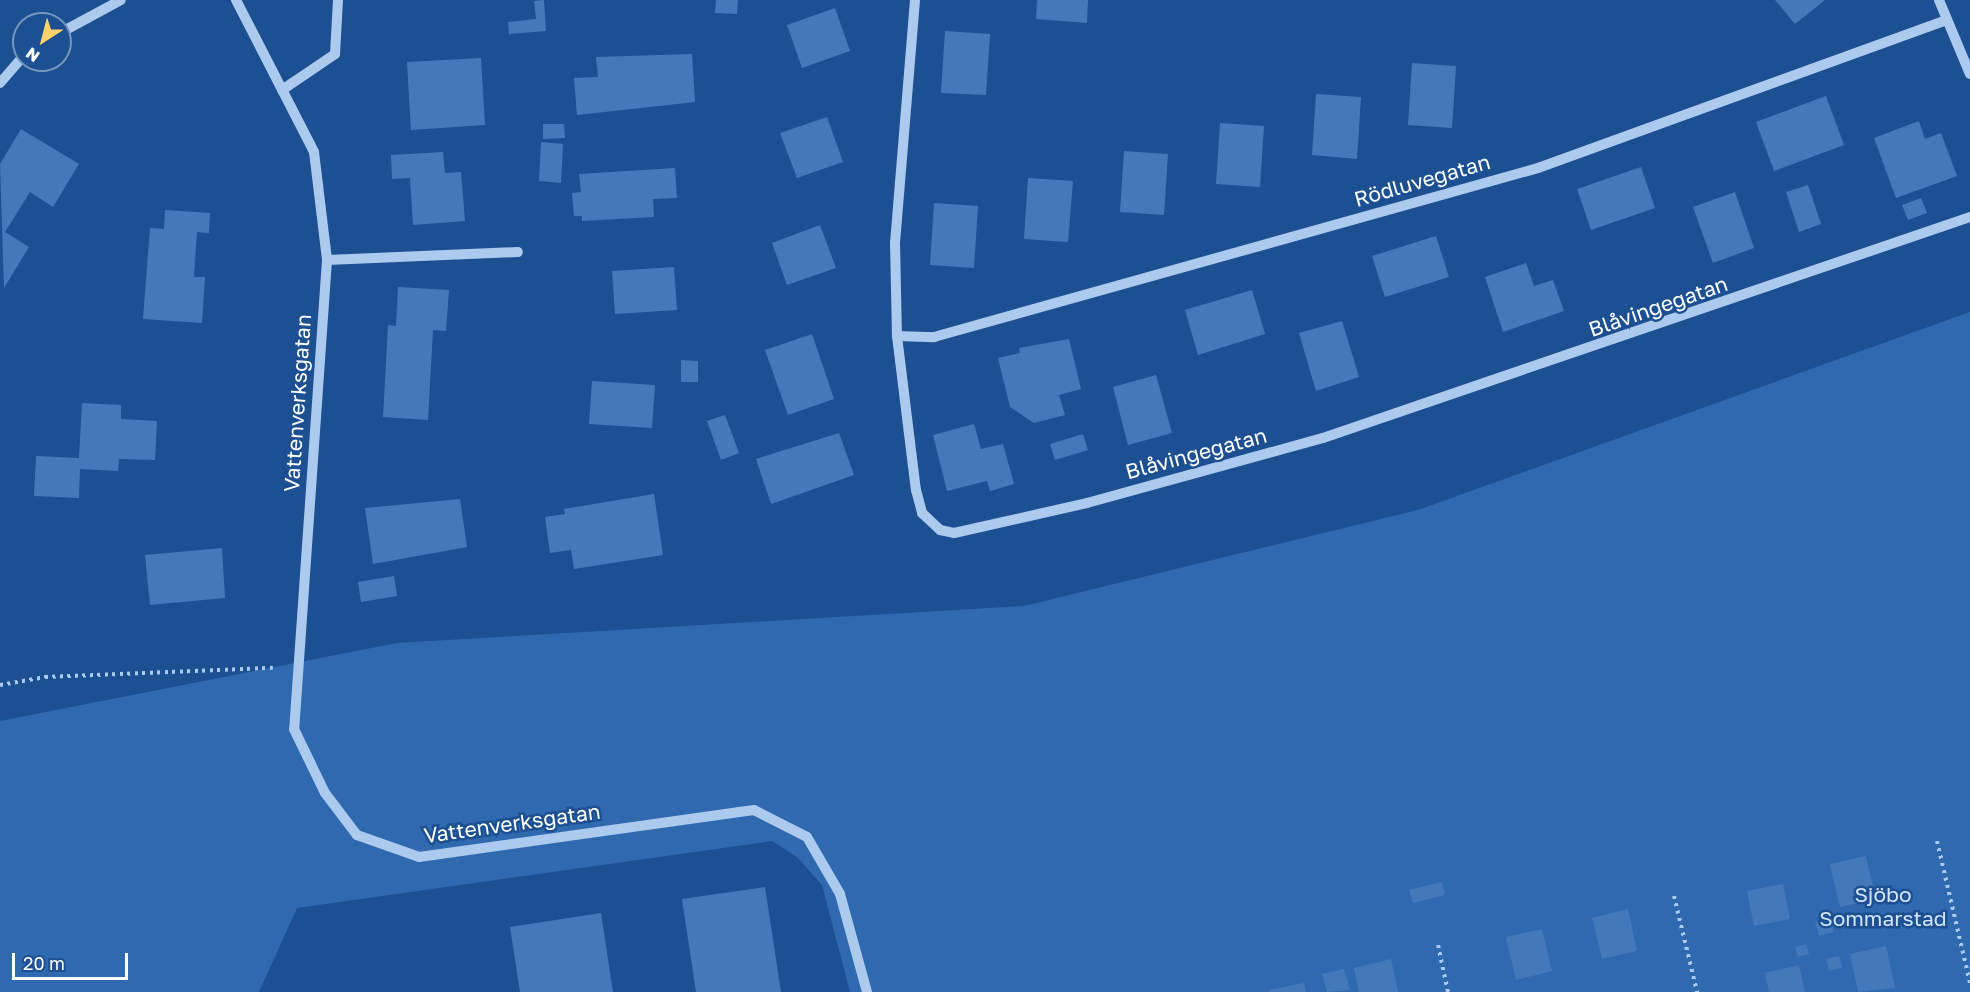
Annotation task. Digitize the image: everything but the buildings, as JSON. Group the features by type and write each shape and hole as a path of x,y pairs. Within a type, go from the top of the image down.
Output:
{"street":[{"path":"72,27 121,0"},
{"name":"Vattenverksgatan","path":"236,0 314,152 327,261 294,729 325,793 357,836 419,857 754,810 807,837 840,894 867,992"},
{"path":"282,90 335,54 338,0"},
{"name":"Blåvingegatan","path":"915,0 895,242 897,336 909,451 922,513 940,530 954,533 1087,503 1323,438 1970,217"},
{"path":"1939,0 1970,74"},
{"name":"Rödluvegatan","path":"897,336 934,337 1538,168 1946,20"},
{"path":"0,83 12,69"},
{"path":"327,261 518,252"}],"path":[{"path":"0,685 45,677 298,666"},
{"path":"1936,841 1970,983"},
{"path":"1674,896 1697,992"},
{"path":"1437,945 1448,992"}],"green space":[{"name":"Sjöbo Sommarstad","path":"1970,312 1970,992 850,992 822,885 797,857 772,841 297,908 259,992 0,992 0,721 397,643 1024,606 1418,510"}]}
